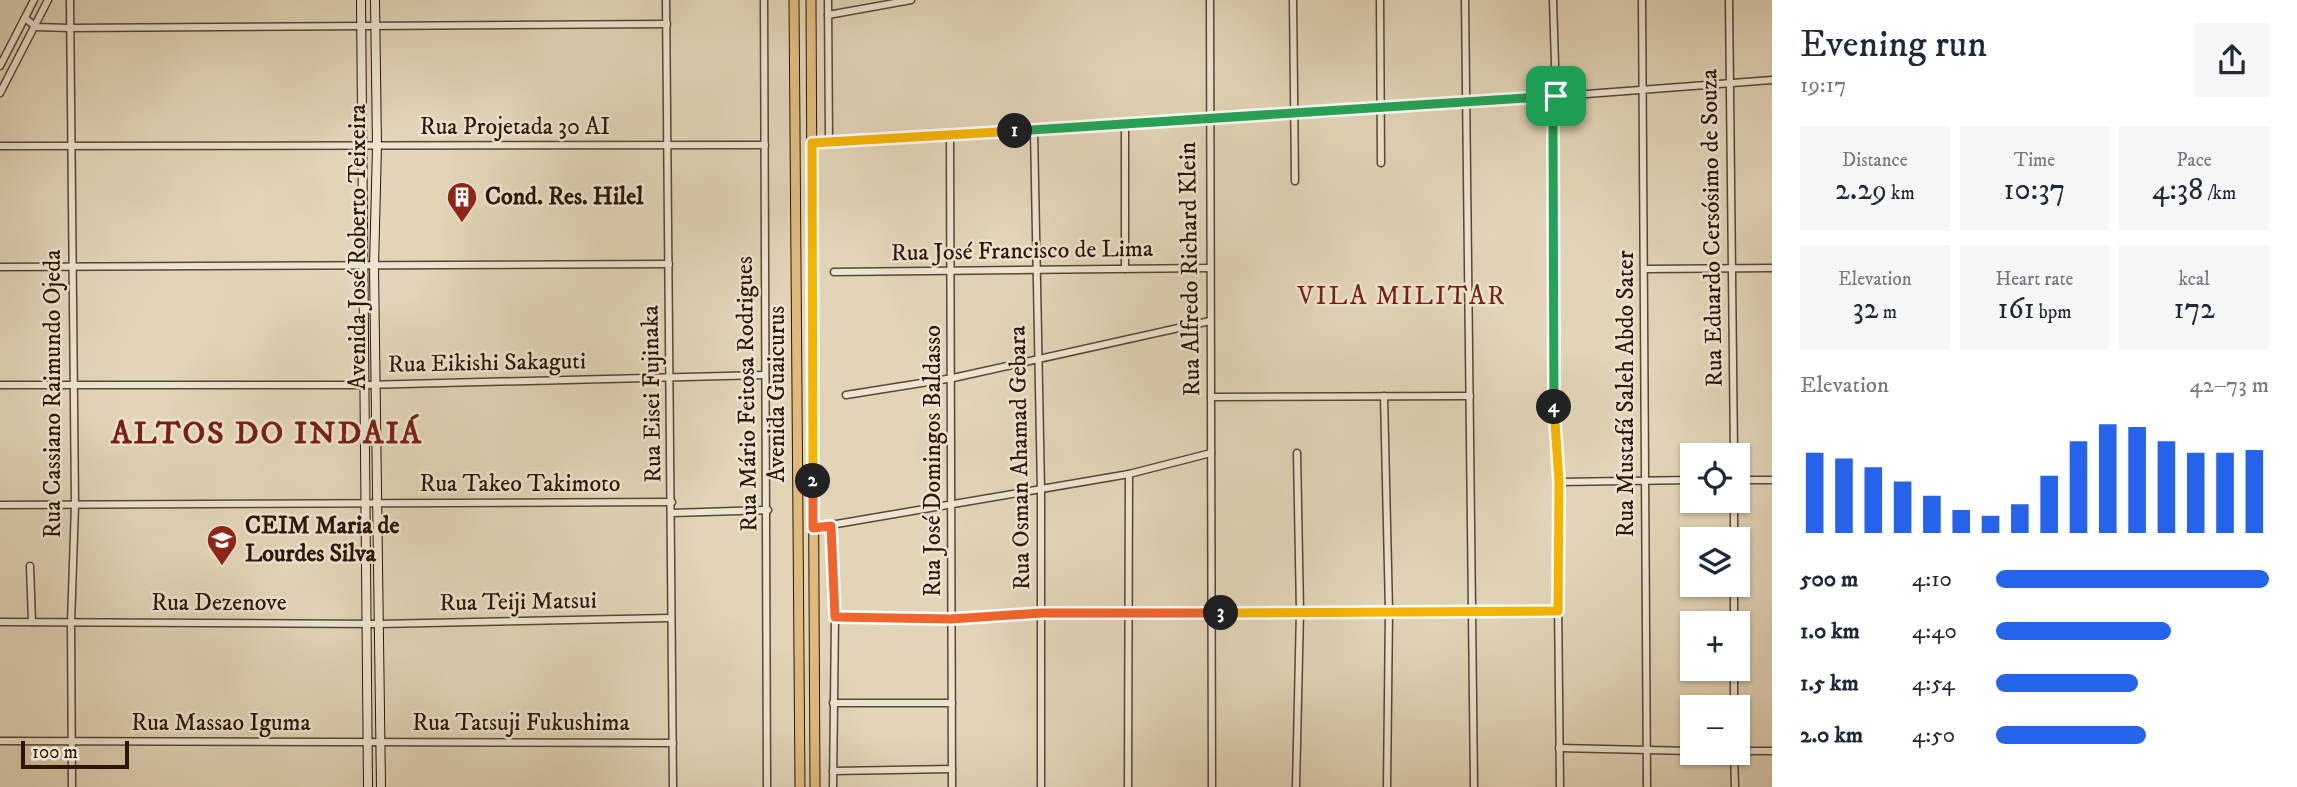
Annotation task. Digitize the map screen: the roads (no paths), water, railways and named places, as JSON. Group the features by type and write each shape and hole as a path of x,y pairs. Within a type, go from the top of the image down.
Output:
{"main road":[{"name":"Avenida Guaicurus","path":"794,0 800,787"},
{"name":"Avenida Guaicurus","path":"811,0 815,787"}],"street":[{"path":"0,64 34,0"},
{"path":"0,93 48,0"},
{"name":"Rua Cassiano Raimundo Ojeda","path":"70,0 75,505 71,623 72,787"},
{"name":"Avenida José Roberto Teixeira","path":"361,0 368,787"},
{"name":"Avenida José Roberto Teixeira","path":"376,0 374,267 381,787"},
{"name":"Rua Eisei Fujinaka","path":"666,0 673,513 670,618 673,787"},
{"name":"Rua Mário Feitosa Rodrigues","path":"764,0 767,787"},
{"path":"828,0 829,142"},
{"path":"828,15 911,0"},
{"name":"Rua Alfredo Richard Klein","path":"1210,0 1208,119 1212,613"},
{"path":"1293,0 1292,114 1295,181"},
{"path":"1380,0 1381,163"},
{"path":"1465,0 1474,787"},
{"path":"1553,0 1556,96 1553,127 1554,389 1559,482 1560,787"},
{"name":"Rua Mustafá Saleh Abdo Sater","path":"1642,0 1647,787"},
{"name":"Rua Eduardo Cersósimo de Souza","path":"1729,0 1734,443"},
{"path":"25,18 36,27 69,28 667,24"},
{"path":"812,143 1643,92 1772,80"},
{"path":"1125,124 1125,269"},
{"name":"Rua Osman Ahamad Gebara","path":"1034,130 1041,491 1041,787"},
{"name":"Rua José Domingos Baldasso","path":"950,135 953,378 952,787"},
{"name":"Rua Projetada 30 AI","path":"0,146 765,145"},
{"path":"0,267 669,264"},
{"name":"Rua José Francisco de Lima","path":"834,272 1210,268"},
{"path":"1645,270 1772,268"},
{"path":"846,395 953,378 1210,321"},
{"name":"Rua Eikishi Sakaguti","path":"0,385 364,385 765,375"},
{"path":"1384,396 1389,611 1387,787"},
{"path":"1211,397 1470,396"},
{"path":"813,528 1041,491 1129,474 1211,453"},
{"path":"1296,787 1300,611 1297,453"},
{"path":"1128,787 1129,474"},
{"path":"1559,482 1680,480"},
{"path":"1750,480 1772,480"},
{"name":"Rua Takeo Takimoto","path":"0,505 672,502"},
{"path":"673,513 768,510"},
{"path":"831,526 835,617 832,703 834,787"},
{"path":"30,566 32,622"},
{"path":"835,617 951,619 1041,613 1558,611"},
{"path":"1212,613 1212,787"},
{"name":"Rua Teiji Matsui","path":"367,622 379,624 670,618"},
{"name":"Rua Dezenove","path":"0,622 367,622"},
{"path":"832,703 952,703"},
{"name":"Rua Massao Iguma","path":"0,741 369,742"},
{"name":"Rua Tatsuji Fukushima","path":"369,742 673,743"},
{"path":"1559,748 1680,751"},
{"path":"1750,752 1772,751"},
{"path":"1735,787 1736,765"},
{"path":"833,771 951,769"}],"place":[{"name":"Cond. Res. Hilel","path":"462,224"},
{"name":"CEIM Maria de Lourdes Silva","path":"222,567"}],"district":[{"name":"VILA MILITAR","path":"1402,296"},
{"name":"ALTOS DO INDAIÁ","path":"267,434"}]}
